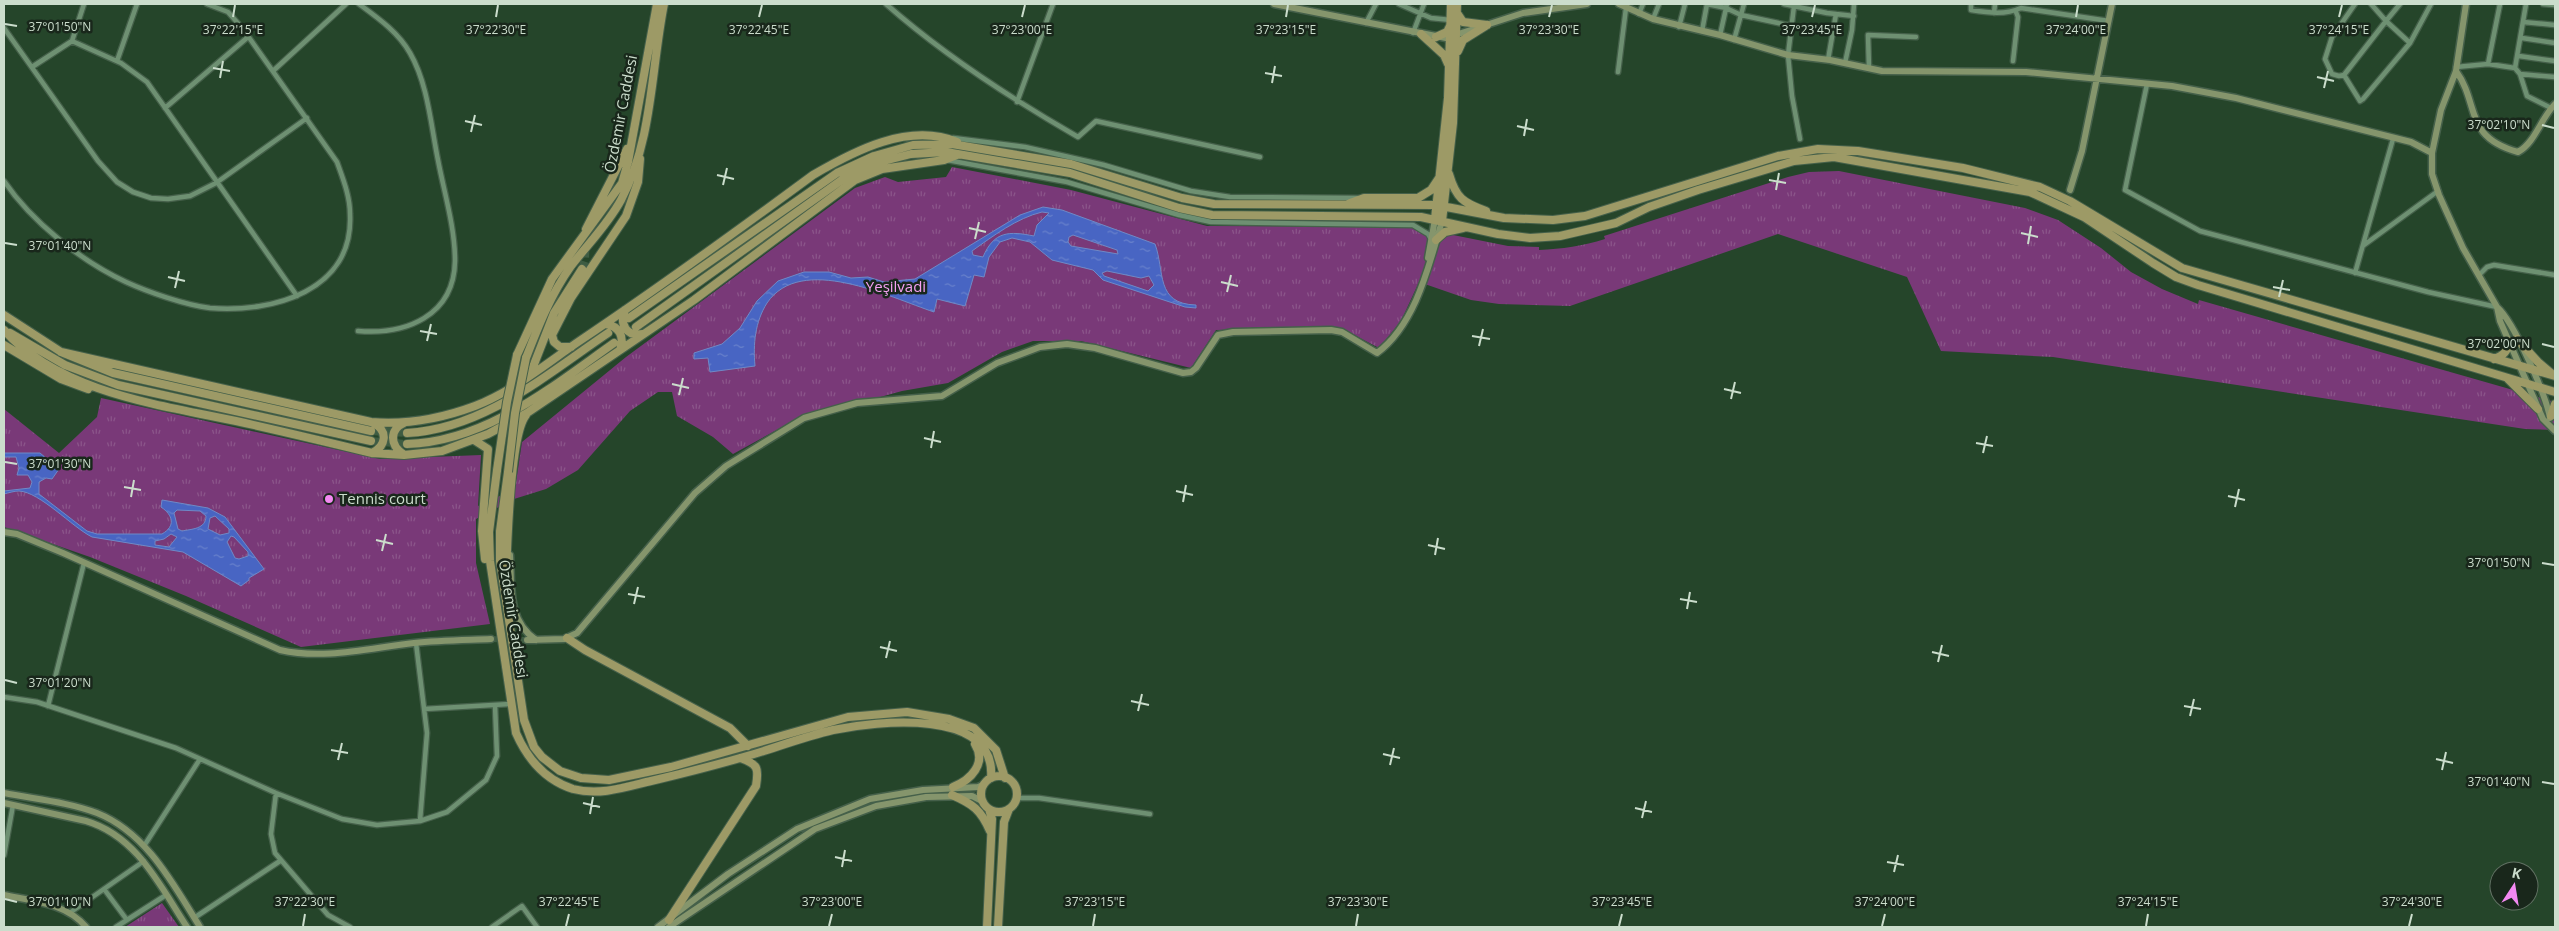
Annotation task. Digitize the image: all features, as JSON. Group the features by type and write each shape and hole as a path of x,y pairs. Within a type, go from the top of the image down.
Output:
{"main road":[{"name":"Özdemir Caddesi","path":"657,4 622,183 552,280 517,355 507,402 489,532 495,607 516,733 525,753 534,766 573,789 603,792 740,758 832,730 885,722 939,725 972,738 987,753 992,767 992,778"},
{"name":"Özdemir Caddesi","path":"664,4 642,138 632,176 622,200 570,268 545,311 526,358 515,413 500,531 500,560 505,600 518,668 524,720 534,747 542,757 560,771 581,778 609,780 671,767 848,717 906,712 949,719 974,728 996,750 1005,778"},
{"path":"1438,220 1448,170 1453,123 1456,57 1451,22 1451,4"},
{"path":"1457,8 1463,22 1488,25"},
{"path":"1440,206 1440,177 1449,69 1457,8"},
{"path":"1436,37 1447,32 1451,22"},
{"path":"1456,57 1463,40 1488,25"},
{"path":"1417,34 1444,55 1449,69"},
{"path":"586,229 588,220 604,197 625,154 634,128"},
{"path":"644,334 636,335 628,332 623,326 622,318 813,175 837,161 876,144 905,137 944,137 965,146"},
{"path":"571,347 560,347 554,342 552,336 571,298 626,216 638,182 642,138"},
{"path":"62,352 372,422 406,422 441,417 477,405 526,378 605,324 627,314 837,173 874,156 913,145 965,146 1071,164 1182,198 1214,204 1440,206 1504,218 1554,220 1585,216 1778,156 1818,149 1858,151 1963,168 2040,187 2070,201 2182,268 2521,367 2555,375"},
{"path":"636,327 843,179 880,162 911,154 946,152 1070,173 1179,208 1212,215 1438,220 1498,234 1530,238 1560,236 1616,223 1649,207 1698,190 1794,161 1834,157 2030,192 2084,217 2153,263 2198,286 2555,392"},
{"path":"4,330 17,345 45,363 99,389 126,397 372,453 404,455 442,451 474,440 527,413 694,300 855,180 882,169 944,160 960,154"},
{"path":"1448,170 1453,188 1462,201 1504,218"},
{"path":"1342,205 1364,198 1418,198 1431,190 1440,177"},
{"path":"1434,239 1445,232 1467,227"},
{"path":"526,378 534,368 554,313 582,269"},
{"path":"4,315 62,352 88,364 142,381 371,431"},
{"path":"605,324 616,328 620,332 622,340 620,350"},
{"path":"4,330 47,356 118,385 371,441"},
{"path":"407,432 437,430 500,404 608,333"},
{"path":"2494,359 2504,355 2514,340 2555,375"},
{"path":"408,444 439,442 469,432 507,414 556,384 614,343"},
{"path":"4,345 61,379 90,389 99,389"},
{"path":"2504,377 2531,399 2538,408"},
{"path":"2550,416 2555,404"},
{"path":"505,600 508,525 519,427 527,413"},
{"path":"372,422 379,426 384,433 384,442 380,449 372,453"},
{"path":"404,455 397,450 393,442 393,433 398,426 406,422"},
{"path":"474,440 488,449 482,532 487,582 495,607"},
{"path":"567,638 585,650 730,728 748,746"},
{"path":"972,738 980,751 979,763 971,776 952,791 972,804 985,819 992,835"},
{"path":"669,924 756,786 758,774 753,762 740,758"},
{"path":"987,927 992,819 989,809 982,801 981,791 984,785 992,778 1005,778 1013,784 1016,798 1004,822 998,927"},
{"path":"989,809 999,812 1009,809"}],"street":[{"path":"32,66 72,41 84,4"},
{"path":"117,61 137,4"},
{"path":"4,181 19,203 79,253 126,282 171,298 208,308 261,306 280,303 297,296 329,276 341,260 348,240 350,214 346,186 337,162 273,71 228,12 207,4"},
{"path":"273,71 346,4"},
{"path":"358,331 380,333 414,325 430,315 443,298 452,278 455,261 452,231 424,96 410,54 392,29 359,4"},
{"path":"886,4 923,37 1017,102 1078,137 1096,121 1260,157"},
{"path":"1017,102 1053,4"},
{"path":"1274,4 1436,37 1453,36 1522,13 1587,4"},
{"path":"1366,23 1376,4"},
{"path":"1399,4 1421,14 1451,22"},
{"path":"1417,34 1424,4"},
{"path":"1619,4 1653,20 1720,35 1788,56 1828,60 1882,71 2026,72 2172,86 2236,98 2393,139 2412,142 2432,153"},
{"path":"1639,14 1643,4"},
{"path":"1653,20 1659,4"},
{"path":"1679,27 1684,4"},
{"path":"1702,31 1707,4 1726,6 1740,15 1792,26"},
{"path":"1734,40 1744,4"},
{"path":"1784,4 1854,16"},
{"path":"1845,63 1854,16 1854,4"},
{"path":"1972,4 1971,10 1994,14 2017,8 2109,21"},
{"path":"1994,14 1995,4"},
{"path":"2070,190 2082,150 2112,4"},
{"path":"2355,4 2332,37 2325,60 2332,74 2338,76 2344,74 2400,4"},
{"path":"2371,4 2410,43"},
{"path":"2344,74 2360,101 2410,43 2431,4"},
{"path":"2466,4 2456,69 2441,110 2432,153 2432,174 2463,248 2497,307 2508,320 2521,367 2538,408 2543,419 2553,428"},
{"path":"2488,64 2500,4"},
{"path":"2515,68 2519,56 2526,4"},
{"path":"2543,4 2555,5"},
{"path":"1720,35 1726,6"},
{"path":"1794,6 1788,56 1792,96 1800,139"},
{"path":"1618,72 1628,7"},
{"path":"2013,61 2018,17 2017,8"},
{"path":"1828,60 1836,14"},
{"path":"2524,22 2555,25"},
{"path":"4,28 98,161 117,182 133,192 151,198 168,199 190,196 217,182 307,118"},
{"path":"1868,68 1868,35 1916,37"},
{"path":"165,108 248,37"},
{"path":"2522,38 2555,43"},
{"path":"72,41 117,61 136,72 147,82 297,296"},
{"path":"2519,56 2555,61"},
{"path":"2488,64 2515,68 2520,74 2527,96 2553,106 2525,148 2518,152 2512,151 2489,137 2476,122 2462,79 2456,69 2488,64"},
{"path":"2520,74 2555,77"},
{"path":"2147,84 2125,190 2200,231 2355,273 2497,307"},
{"path":"944,137 1025,147 1104,165 1191,191 1230,197 1364,198"},
{"path":"2355,273 2393,139"},
{"path":"944,160 1068,182 1179,215 1211,222 1413,225 1434,239"},
{"path":"2363,246 2438,190"},
{"path":"527,640 567,638 577,633 695,494 726,466 804,418 857,403 942,396 997,363 1040,347 1068,344 1095,348 1183,373 1191,372 1196,368 1218,336 1232,332 1331,330 1342,332 1377,353 1399,331 1414,301 1427,269 1438,220"},
{"path":"2479,275 2487,267 2494,265 2555,275"},
{"path":"2514,340 2532,370 2540,388 2553,428"},
{"path":"508,525 514,614 520,627 536,640"},
{"path":"4,532 27,538 280,650 301,654 339,653 416,643 491,639"},
{"path":"48,706 84,563"},
{"path":"416,643 427,733 420,821"},
{"path":"4,697 48,706 176,748 276,793 342,819 377,825 420,821 447,812 486,780 497,756 495,705"},
{"path":"424,709 512,704"},
{"path":"144,846 200,759"},
{"path":"658,927 669,924 816,829 876,806 984,785"},
{"path":"669,924 728,874 798,829 870,799 896,793 952,791 972,796 982,801"},
{"path":"4,793 97,813 123,827 144,846 158,863 200,927"},
{"path":"276,793 272,844 280,861 328,915 350,927"},
{"path":"1016,798 1039,798 1150,814"},
{"path":"4,803 99,825 124,841 144,861 187,927"},
{"path":"4,855 13,805"},
{"path":"71,912 144,861"},
{"path":"194,918 280,861"},
{"path":"104,889 127,920"},
{"path":"4,895 46,904 71,912 86,927"},
{"path":"116,927 166,895"},
{"path":"492,927 522,906 537,927"}],"green space":[{"name":"Yeşilvadi","path":"952,167 1071,190 1207,226 1413,227 1508,246 1539,247 1539,250 1572,247 1605,239 1604,236 1788,177 1809,172 1839,171 2025,208 2058,220 2101,248 2131,272 2162,289 2198,304 2199,300 2555,402 2555,430 2525,429 2053,357 1941,351 1907,277 1778,234 1570,306 1499,304 1471,300 1419,282 1401,321 1379,348 1341,328 1216,330 1191,368 1081,341 1033,341 1002,352 948,383 902,391 793,421 733,454 713,437 677,416 672,392 658,392 630,411 578,470 546,489 514,499 476,519 476,563 490,624 301,647 186,596 90,557 4,527 4,409 59,453 97,417 101,398 380,459 481,455 478,506 515,489 522,442 626,357 855,188 885,177 898,182 946,177"},
{"path":"162,903 179,927 125,927"}],"water":[{"path":"1043,207 1062,210 1155,244 1164,284 1168,292 1174,299 1196,305 1196,308 1185,307 1103,280 1093,270 1052,260 1030,242 1012,238 1000,242 989,257 984,277 974,275 965,306 937,299 934,312 870,289 846,283 823,280 801,281 782,288 767,303 763,310 756,333 755,366 710,372 708,358 694,359 694,353 722,344 740,328 757,301 778,281 804,272 829,272 851,278 868,277 884,282 915,279 1020,215","holes":["1042,212 1049,213 1037,225 1034,236 1003,235 992,242 983,257 973,255 972,251 988,239 1023,219","1073,235 1117,250 1118,254 1071,246 1068,242 1069,237","1107,271 1141,278 1149,276 1154,285 1148,291 1104,276 1102,273"]},
{"path":"4,453 40,453 59,469 52,479 46,478 39,482 39,494 87,531 97,534 162,534 169,528 171,520 168,513 161,507 162,500 208,508 225,517 264,569 249,578 241,586 183,552 92,537 36,497 19,491 4,494 4,491 30,488 32,482 28,475 17,475 19,468 16,457 4,457","holes":["177,510 200,511 206,516 204,524 198,528 182,531 178,529 174,513","215,516 229,529 229,533 220,535 208,529 210,518","171,534 177,537 169,547 155,545 155,541 164,539","231,536 234,537 248,552 248,556 239,559 235,558 227,542"]}],"tunnel":[{"path":"582,269 585,260 586,231"},
{"path":"371,431 407,433"},
{"path":"371,441 407,444"},
{"path":"491,639 527,640"}],"place":[{"name":"Tennis court","path":"329,499"}]}
